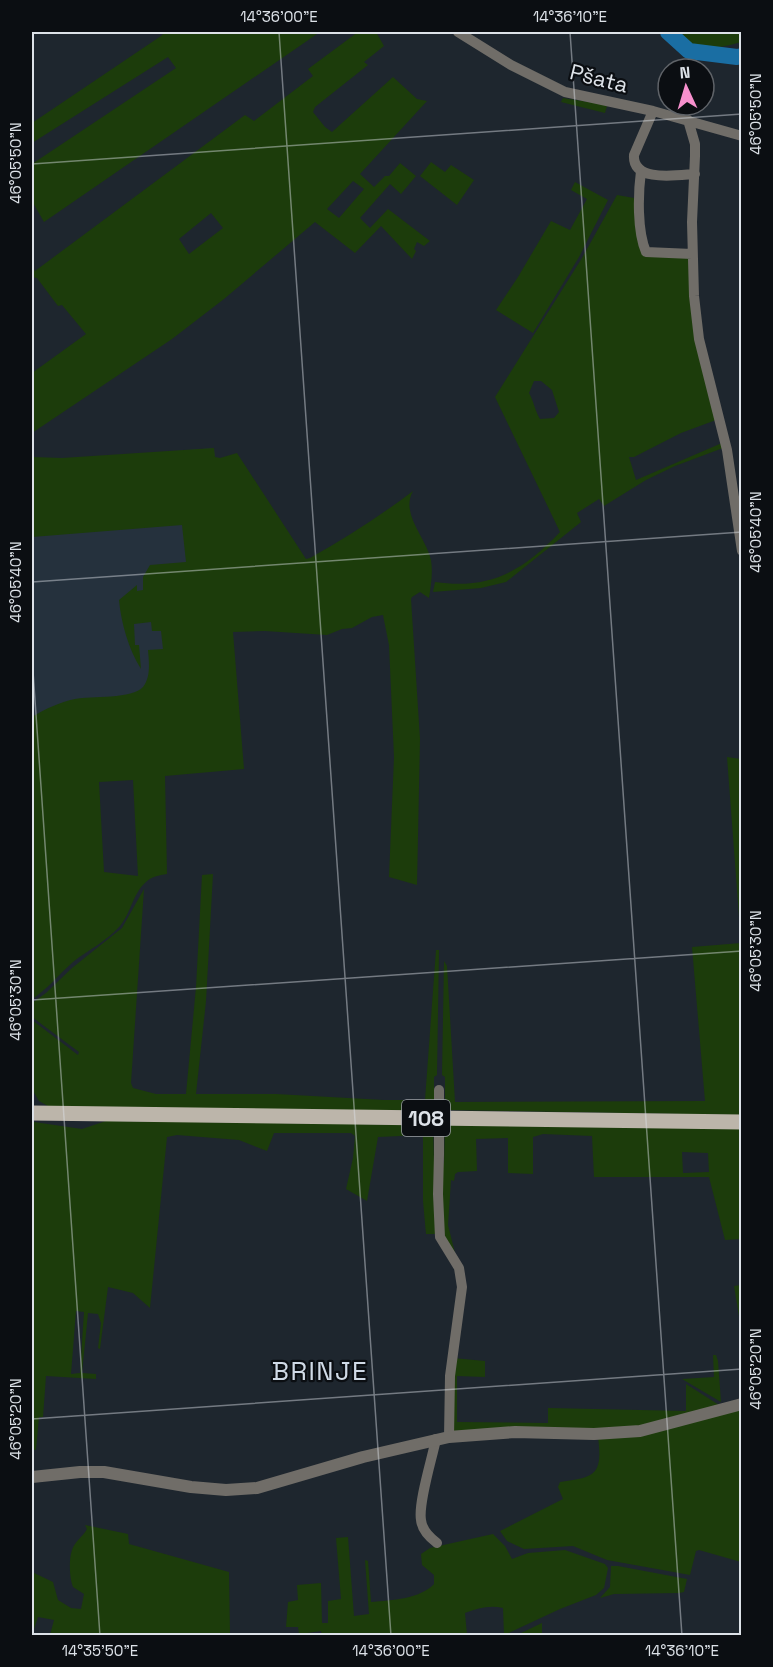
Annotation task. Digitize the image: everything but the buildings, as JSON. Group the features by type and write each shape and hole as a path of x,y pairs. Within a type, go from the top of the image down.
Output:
{"main road":[{"name":"108","path":"32,1113 741,1122"}],"street":[{"name":"Pšata","path":"458,32 511,65 565,92 653,111 741,136"},
{"path":"653,111 633,160 641,171 668,177 695,174"},
{"path":"688,120 695,144 692,254 699,339 727,450 741,551"},
{"path":"641,171 640,222 646,252 692,254"},
{"path":"436,1544 427,1536 421,1522 420,1509 442,1438 462,1287 459,1268 441,1237 438,1194 439,1090"},
{"path":"32,1477 104,1472 190,1487 226,1490 257,1488 363,1456 442,1438 515,1432 594,1434 640,1431 741,1404"}],"shaded area":[{"path":"214,448 240,768 32,783 32,462"}],"green space":[{"path":"165,32 320,32 44,222 32,201 32,164 176,68 168,57 32,143 32,123"},
{"path":"358,32 376,32 384,46 364,62 368,65 315,107 313,112 332,132 393,77 417,99 427,101 360,174 374,187 385,176 389,176 400,163 416,176 401,194 390,184 360,218 370,228 388,209 430,241 424,246 417,242 412,259 381,226 355,253 315,222 224,299 172,339 32,433 32,373 86,334 62,305 58,306 37,278 32,277 32,266 35,271 245,115 254,121 313,76 308,69","holes":["353,181 364,189 339,218 327,209","211,213 223,228 189,254 179,239"]},
{"path":"671,32 741,32 741,42 712,48 695,47"},
{"path":"563,98 607,106 605,113 561,102"},
{"path":"431,162 445,172 451,165 474,180 457,205 420,176"},
{"path":"575,182 608,200 579,257 533,333 496,310 551,221 570,230 587,199 571,190"},
{"path":"617,195 634,198 642,254 689,258 716,420 681,433 634,457 629,457 636,480 722,443 723,448 646,480 604,506 599,499 577,513 581,522 506,582 481,588 433,592 435,582 473,583 504,575 533,557 560,532 495,397 582,258","holes":["534,381 541,381 552,390 559,412 554,418 540,419 529,393"]},
{"path":"214,448 215,457 220,458 237,453 306,559 350,535 413,491 410,500 412,517 428,551 432,570 429,598 420,592 411,599 420,739 417,885 389,877 394,757 389,645 383,615 372,617 352,628 327,635 265,631 233,632 244,769 165,776 167,874 155,876 146,882 138,892 120,926 73,962 48,987 32,999 32,717 69,700 130,694 143,687 148,674 148,650 163,649 161,631 152,631 151,622 134,624 135,645 139,645 141,669 126,636 119,600 137,585 137,591 143,590 143,577 150,565 186,562 182,525 32,537 32,457 62,458","holes":["133,780 138,876 104,872 99,782"]},
{"path":"727,757 741,759 741,943"},
{"path":"213,874 206,1001 196,1094 276,1094 425,1100 436,950 439,950 437,1075 434,1077 434,1111 145,1109 48,1106 39,1101 32,1089 32,1020 78,1055 79,1052 32,1017 32,1003 122,928 144,889 131,1083 133,1088 156,1094 186,1094 196,987 202,875"},
{"path":"741,943 741,1115 445,1110 445,1077 442,1075 444,961 447,966 455,1102 705,1101 692,947"},
{"path":"106,1121 433,1125 436,1234 426,1234 423,1201 423,1135 378,1137 367,1201 346,1189 355,1136 351,1133 274,1133 267,1151 239,1140 177,1135 167,1137 150,1308 133,1293 108,1287 100,1349 98,1348 101,1323 98,1314 88,1313 82,1373 96,1374 96,1379 46,1376 43,1417 39,1417 36,1450 32,1449 32,1125 34,1122 82,1129","holes":["76,1311 84,1312 80,1373 71,1374"]},
{"path":"445,1125 741,1128 741,1246 740,1239 725,1240 709,1177 594,1177 592,1136 543,1134 533,1137 533,1174 508,1173 508,1138 476,1139 477,1171 458,1172 455,1174 454,1181 451,1180 448,1225 456,1257 442,1232 441,1165 444,1163","holes":["682,1152 708,1153 709,1172 683,1173"]},
{"path":"741,1285 742,1328 734,1286"},
{"path":"713,1355 716,1355 718,1361 721,1402 682,1379 714,1377"},
{"path":"453,1358 485,1361 485,1377 457,1376 457,1422 548,1423 548,1408 686,1411 686,1384 719,1405 652,1425 618,1430 454,1431"},
{"path":"741,1408 741,1562 699,1550 696,1551 690,1575 607,1560 573,1546 524,1549 507,1541 500,1531 563,1499 558,1487 560,1482 589,1476 594,1472 599,1459 598,1437"},
{"path":"85,1525 128,1534 129,1544 229,1572 230,1635 50,1635 54,1620 38,1617 32,1635 32,1572 53,1582 58,1600 71,1608 81,1609 84,1594 73,1587 70,1565 73,1548 87,1529"},
{"path":"493,1534 505,1546 512,1559 528,1553 565,1550 605,1564 608,1568 604,1588 596,1595 504,1635 503,1608 493,1607 479,1608 465,1613 467,1635 322,1636 321,1631 307,1633 307,1635 252,1636 270,1633 299,1634 298,1627 286,1627 288,1602 298,1600 297,1585 321,1583 322,1623 328,1623 328,1601 341,1599 336,1538 348,1537 354,1616 369,1614 365,1560 368,1561 371,1602 405,1598 421,1593 434,1584 434,1575 422,1565 421,1554 430,1548"},
{"path":"611,1566 687,1579 684,1592 614,1594 600,1598 610,1587"},
{"path":"542,1623 542,1635 517,1635"}],"waterway":[{"name":"Pšata","path":"668,32 689,51 742,56"}],"district":[{"name":"BRINJE","path":"320,1371"}]}
